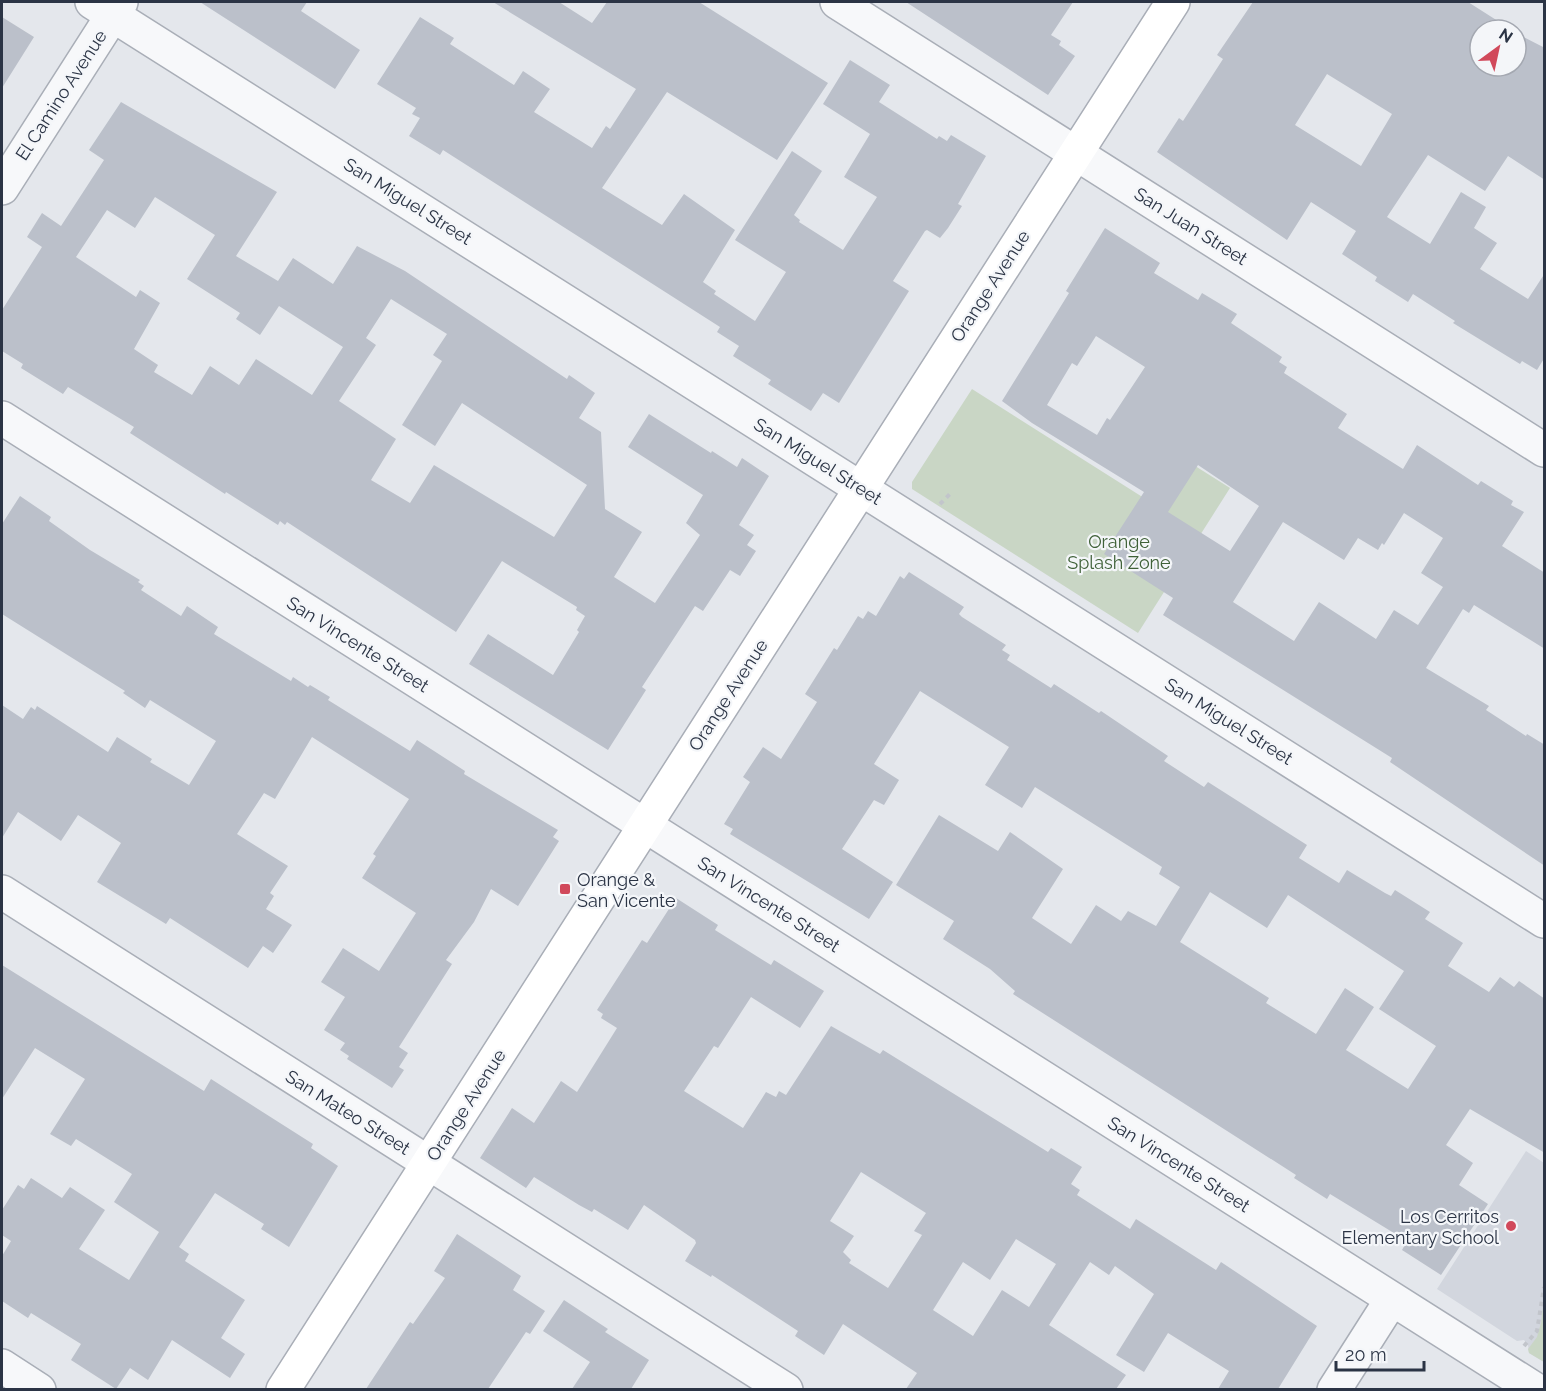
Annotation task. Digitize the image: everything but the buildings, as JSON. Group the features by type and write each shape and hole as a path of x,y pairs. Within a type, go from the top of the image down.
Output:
{"street":[{"name":"San Juan Street","path":"837,2 1545,450"},
{"name":"Orange Avenue","path":"283,1389 1173,2"},
{"name":"El Camino Avenue","path":"2,188 109,6"},
{"name":"San Miguel Street","path":"109,6 861,488 1545,921"},
{"name":"San Vincente Street","path":"2,418 1536,1389"},
{"name":"San Mateo Street","path":"2,892 786,1389"},
{"path":"1334,1389 1392,1299"},
{"path":"2,1366 39,1389"}],"path":[{"path":"1526,1342 1537,1331 1545,1287"}],"shaded area":[{"name":"Los Cerritos Elementary School","path":"1526,1151 1544,1163 1544,1362 1529,1353 1528,1345 1524,1340 1517,1341 1437,1289"}],"green space":[{"name":"Orange Splash Zone","path":"972,389 1144,498 1173,452 1230,488 1138,633 912,489 912,482"},
{"path":"1544,1299 1544,1362 1529,1353 1528,1349 1537,1337"}],"place":[{"name":"Orange & San Vicente","path":"565,889"},
{"name":"Los Cerritos Elementary School","path":"1511,1226"}]}
